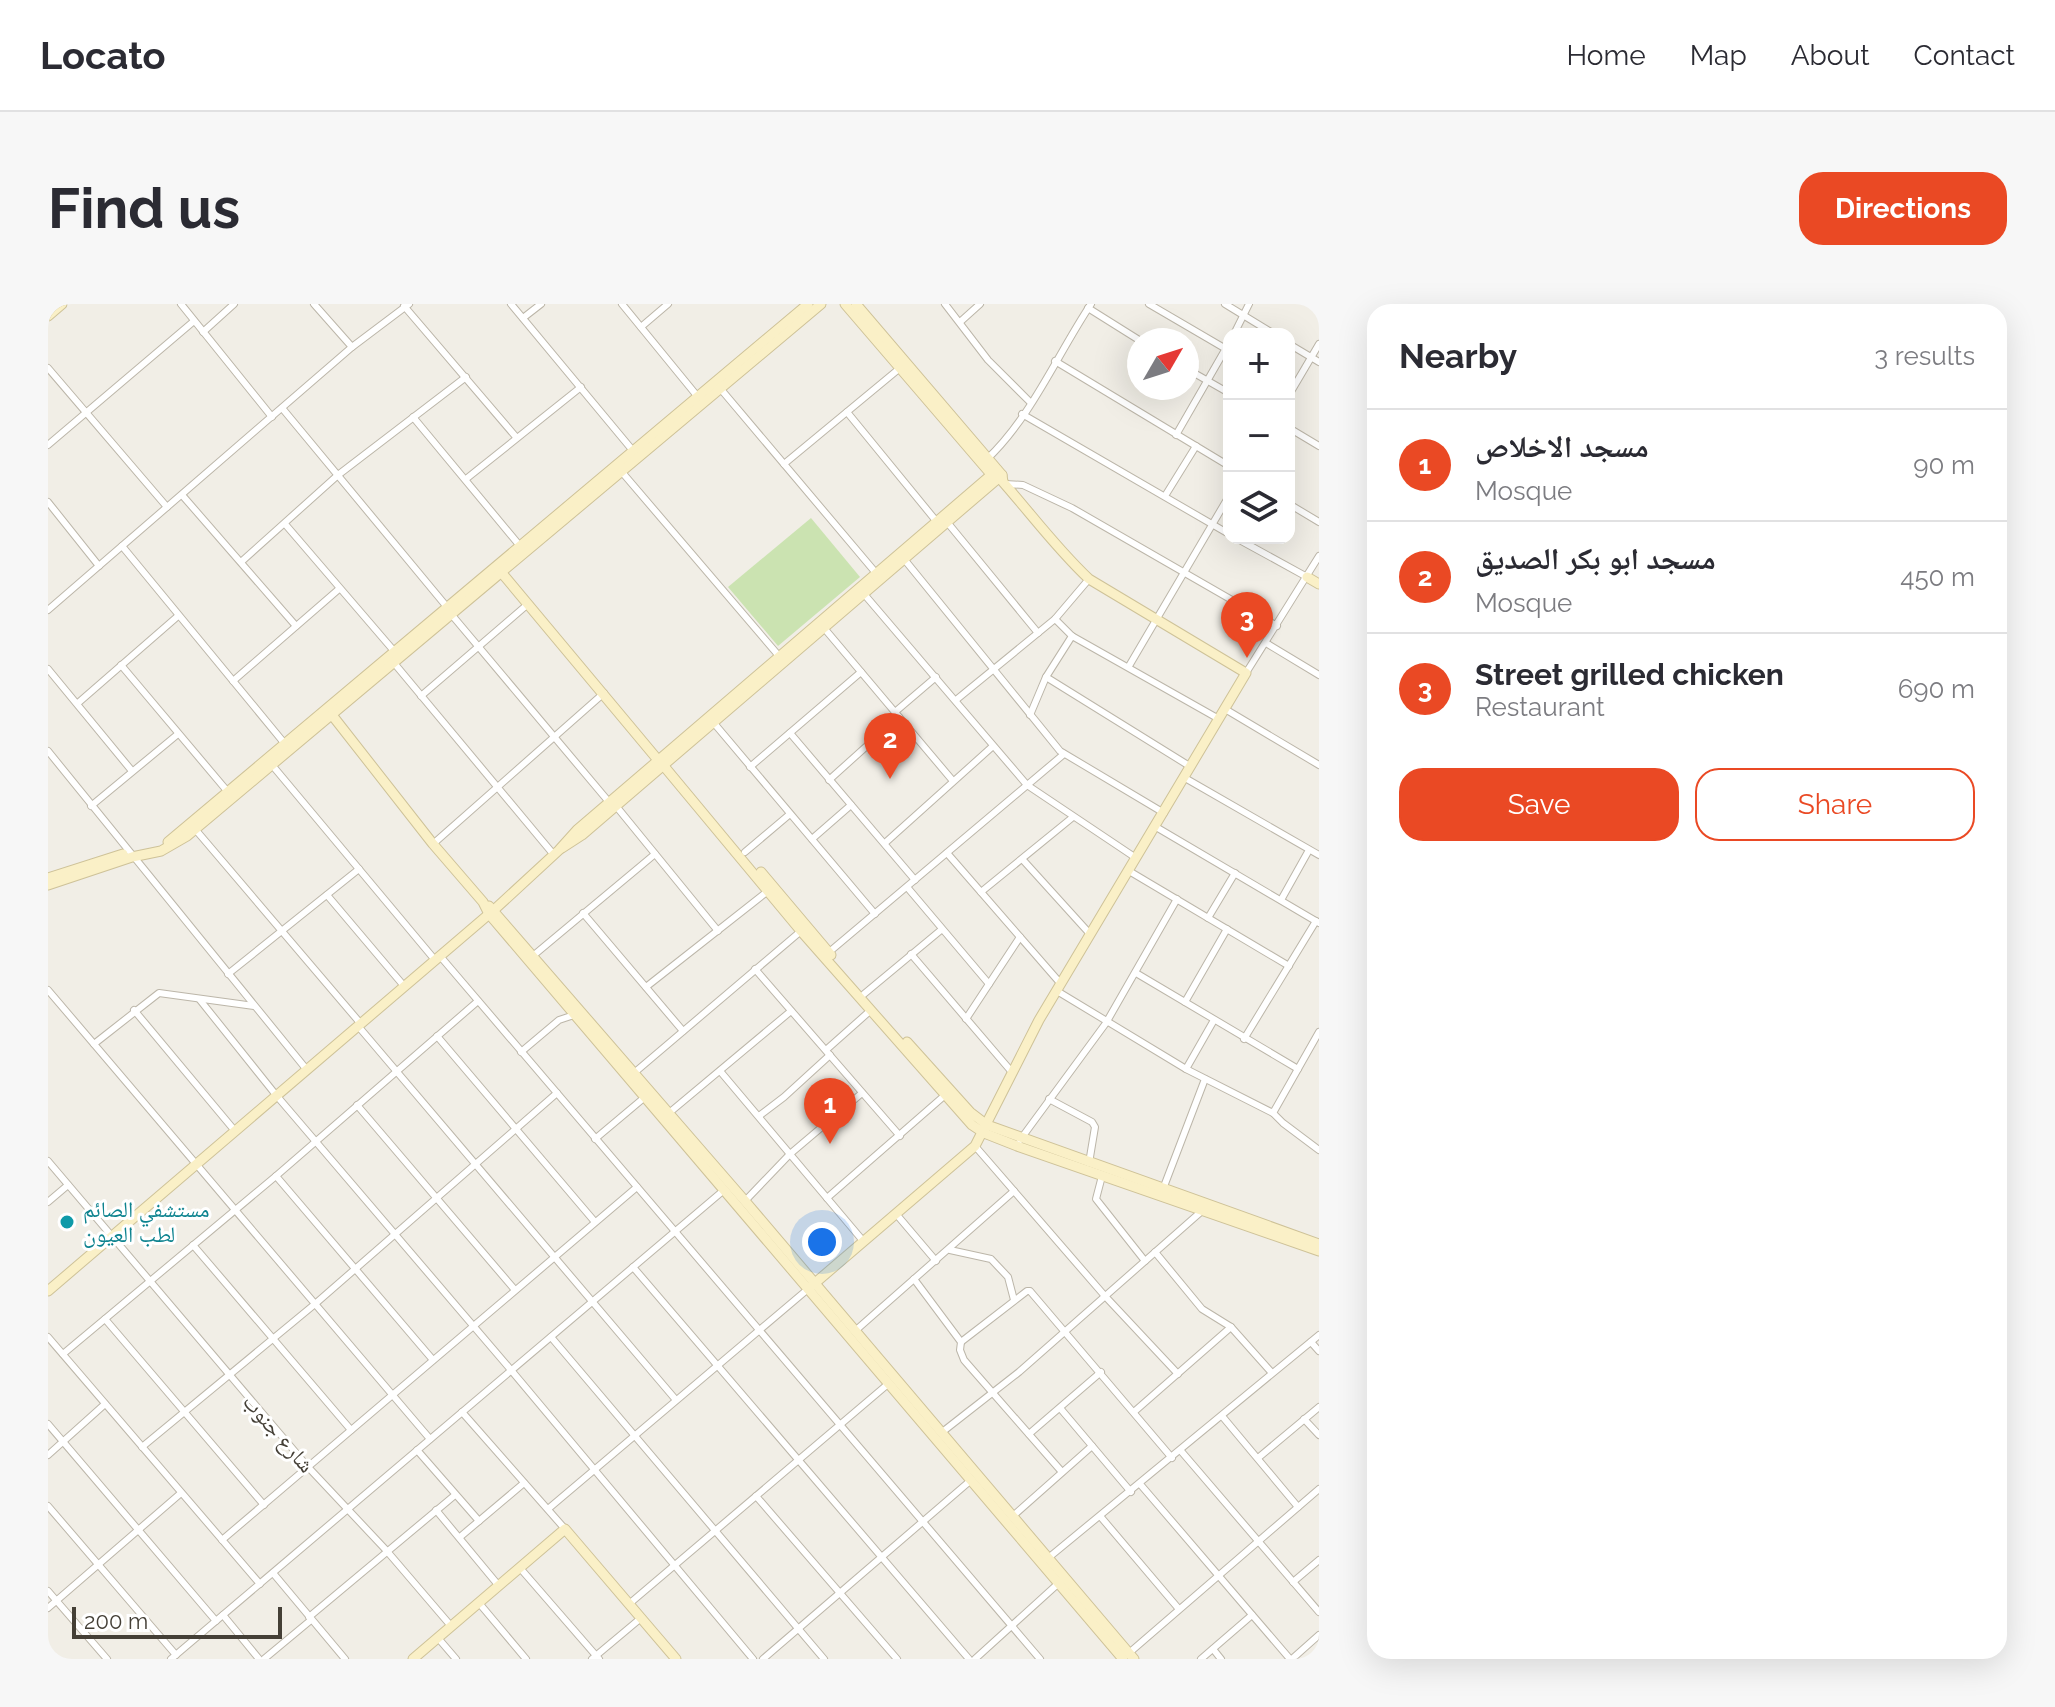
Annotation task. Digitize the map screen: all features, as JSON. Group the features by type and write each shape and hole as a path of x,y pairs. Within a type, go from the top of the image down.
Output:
{"street":[{"path":"48,316 62,304"},
{"path":"181,304 272,417"},
{"path":"203,332 234,304"},
{"path":"314,304 352,347"},
{"path":"511,304 635,453"},
{"path":"523,318 541,304"},
{"path":"622,304 698,397"},
{"path":"641,327 668,304"},
{"path":"48,885 167,842 394,651 501,572 621,471 635,453 808,304"},
{"path":"48,878 130,855 161,851 195,829 394,663 520,546 821,304"},
{"path":"845,304 1089,579 1246,673"},
{"path":"871,304 859,308 984,461"},
{"path":"945,304 988,360 1030,402"},
{"path":"960,322 980,304"},
{"path":"1149,304 1223,344"},
{"path":"1225,304 1264,328"},
{"path":"1237,328 1249,304"},
{"path":"48,610 352,347 406,305 516,437"},
{"path":"984,461 1006,438 1089,306 1127,332"},
{"path":"48,445 194,321"},
{"path":"1295,385 1319,344"},
{"path":"1295,348 1319,362"},
{"path":"1176,435 1223,353"},
{"path":"1055,361 1223,462"},
{"path":"48,368 167,507"},
{"path":"784,464 900,368"},
{"path":"1199,376 1223,390"},
{"path":"241,562 338,475 466,377"},
{"path":"466,479 581,387"},
{"path":"719,387 876,573"},
{"path":"282,408 718,931"},
{"path":"847,412 1038,633"},
{"path":"1022,414 1223,530"},
{"path":"413,417 520,546"},
{"path":"1295,432 1319,446"},
{"path":"1165,496 1196,446"},
{"path":"621,471 779,656"},
{"path":"48,1291 492,912 577,830 613,804 876,573 999,478"},
{"path":"999,478 1023,485 1072,508 1277,626"},
{"path":"182,495 296,626"},
{"path":"48,502 99,566"},
{"path":"1129,666 1223,506"},
{"path":"1295,508 1319,522"},
{"path":"661,759 713,722 864,594 942,522"},
{"path":"285,524 394,651"},
{"path":"1247,544 1319,584"},
{"path":"122,546 285,744"},
{"path":"548,1509 975,1146 986,1129 1011,1071 1090,934 1319,556"},
{"path":"904,559 1064,754 1164,813"},
{"path":"501,572 745,852 871,1010 972,1125 1102,1176 1319,1251"},
{"path":"956,700 1055,619 1089,579"},
{"path":"233,681 339,589"},
{"path":"864,594 1027,785 1136,858"},
{"path":"421,696 528,604"},
{"path":"78,703 178,616"},
{"path":"1055,619 1072,636 1219,719"},
{"path":"824,628 953,781"},
{"path":"1030,715 1046,677 1072,636"},
{"path":"1266,643 1319,675"},
{"path":"394,663 557,852"},
{"path":"121,665 228,792"},
{"path":"48,669 132,771"},
{"path":"750,767 861,672"},
{"path":"829,780 936,677"},
{"path":"1046,677 1191,767"},
{"path":"433,844 604,693"},
{"path":"1225,709 1319,765"},
{"path":"332,715 433,844 623,1066 645,1097 724,1190 855,1331 1013,1516 1045,1561"},
{"path":"713,722 875,914"},
{"path":"790,733 915,880"},
{"path":"91,806 178,734"},
{"path":"885,843 993,746"},
{"path":"48,751 307,1070"},
{"path":"826,954 1064,754"},
{"path":"661,759 801,931 864,994 986,1129"},
{"path":"272,765 359,869 478,1001 1040,1659"},
{"path":"1185,778 1319,855"},
{"path":"812,839 851,805"},
{"path":"745,852 790,814"},
{"path":"981,892 1073,817"},
{"path":"1156,827 1318,922 1244,1039"},
{"path":"195,829 676,1400"},
{"path":"1281,900 1309,850"},
{"path":"947,853 1020,937 1059,988 1106,1023 1186,1069 1273,1113 1319,1149"},
{"path":"534,955 655,854"},
{"path":"1023,860 1090,934"},
{"path":"228,974 359,869"},
{"path":"1129,871 1289,966"},
{"path":"1208,918 1235,873"},
{"path":"907,887 989,984"},
{"path":"646,987 768,891"},
{"path":"327,895 404,986"},
{"path":"1019,1143 1106,1023 1177,899"},
{"path":"492,912 534,955 539,967 574,1015 623,1066 634,1073 745,1201 888,1384 970,1481 1129,1657 1178,1608 1319,1489"},
{"path":"583,913 683,1031"},
{"path":"1185,1002 1227,929"},
{"path":"864,994 941,930"},
{"path":"634,1073 801,931"},
{"path":"966,1019 1020,937"},
{"path":"911,954 1011,1071"},
{"path":"755,969 900,1136"},
{"path":"1136,973 1298,1069"},
{"path":"48,990 430,1439"},
{"path":"94,1044 159,993 254,1006"},
{"path":"200,1000 276,1095 753,1659"},
{"path":"63,1354 276,1176 478,1001"},
{"path":"134,1010 235,1131"},
{"path":"759,1116 784,1097 871,1010"},
{"path":"669,1113 791,1011"},
{"path":"521,1052 559,1020 574,1015"},
{"path":"1186,1069 1214,1020"},
{"path":"1273,1113 1319,1032"},
{"path":"437,1036 595,1222"},
{"path":"720,1071 864,1242"},
{"path":"1163,1189 1205,1079"},
{"path":"142,1447 315,1304 557,1093"},
{"path":"745,1201 790,1154 862,1093"},
{"path":"827,1198 944,1096"},
{"path":"595,1139 645,1097"},
{"path":"1049,1099 1092,1122 1095,1127 1089,1163"},
{"path":"357,1105 515,1290"},
{"path":"1019,1143 1089,1163 1319,1244"},
{"path":"975,1146 1104,1295 1178,1374"},
{"name":"شارع جنوب","path":"48,1161 308,1467 386,1550 451,1626"},
{"path":"276,1176 433,1360"},
{"path":"1102,1176 1096,1199 1145,1261"},
{"path":"48,1202 68,1185"},
{"path":"222,1540 637,1187"},
{"path":"176,1655 724,1190"},
{"path":"855,1331 1014,1191"},
{"path":"941,1433 1064,1332 1203,1210"},
{"path":"897,1215 936,1261"},
{"path":"193,1245 351,1430"},
{"path":"950,1250 980,1255 995,1262 1008,1277 1014,1300"},
{"path":"1155,1252 1202,1309 1231,1327 1272,1373"},
{"path":"633,1267 797,1461 972,1659 1013,1627 1062,1581"},
{"path":"914,1279 961,1342 964,1360 1062,1472"},
{"path":"961,1342 1030,1291 1172,1458"},
{"path":"105,1319 264,1505"},
{"path":"1135,1411 1231,1327"},
{"path":"1045,1561 1319,1335"},
{"path":"48,1337 260,1584"},
{"path":"551,1337 824,1659"},
{"path":"1311,1342 1319,1351"},
{"path":"1029,1434 1101,1372"},
{"path":"629,1604 888,1384"},
{"path":"48,1455 105,1404"},
{"path":"1258,1458 1319,1407"},
{"path":"1060,1408 1131,1492"},
{"path":"462,1412 676,1659"},
{"path":"1222,1416 1298,1507"},
{"path":"1304,1419 1319,1435"},
{"path":"48,1424 216,1621"},
{"path":"1013,1516 1092,1446"},
{"path":"417,1450 479,1521"},
{"path":"1181,1451 1319,1612"},
{"path":"763,1659 970,1481"},
{"path":"460,1537 524,1483"},
{"path":"1140,1484 1291,1659 1319,1635"},
{"path":"48,1608 181,1493"},
{"path":"223,1615 262,1659 386,1550 455,1495"},
{"path":"756,1496 897,1659"},
{"path":"48,1506 176,1655 189,1659"},
{"path":"436,1510 499,1586"},
{"path":"1100,1516 1178,1608"},
{"path":"413,1659 565,1529"},
{"path":"1293,1582 1319,1560"},
{"path":"520,1568 595,1658 641,1618"},
{"path":"273,1573 345,1659"},
{"path":"48,1591 107,1659"},
{"path":"479,1603 526,1659"},
{"path":"1201,1659 1252,1615"},
{"path":"438,1638 456,1659"},
{"path":"1213,1649 1221,1659"}],"green space":[{"path":"811,518 860,577 778,646 728,587"}],"place":[{"name":"Street grilled chicken","path":"1247,658"},
{"name":"مسجد ابو بكر الصديق","path":"890,779"},
{"name":"مسجد الاخلاص","path":"830,1144"},
{"name":"مستشفي الصائم لطب العيون","path":"67,1222"}]}
